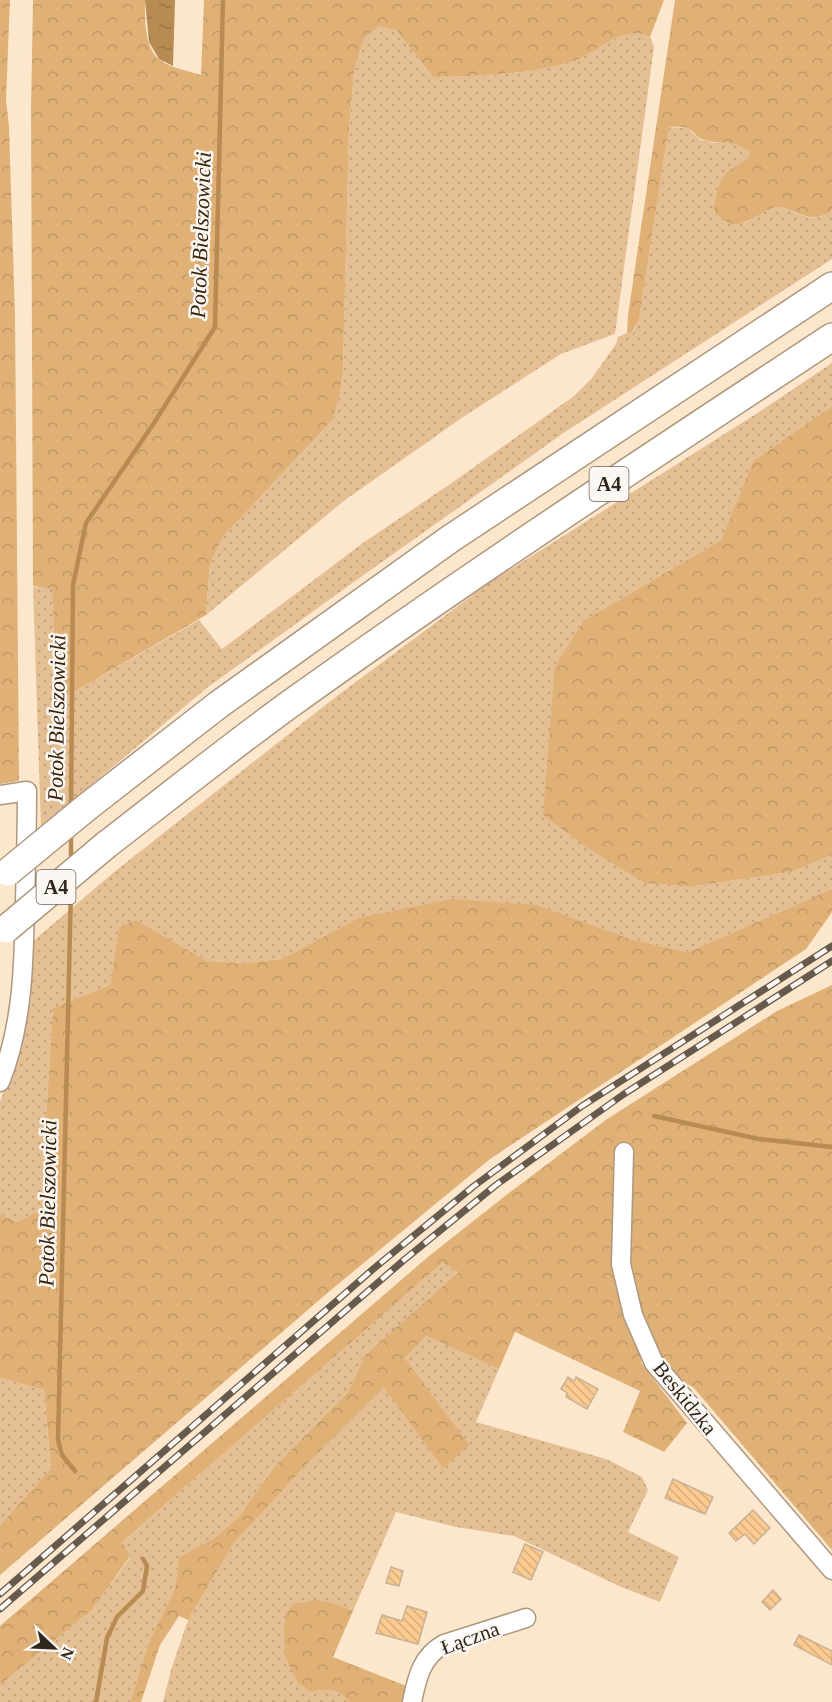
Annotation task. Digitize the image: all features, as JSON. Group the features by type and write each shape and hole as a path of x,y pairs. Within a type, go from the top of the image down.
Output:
{"highway":[{"name":"A4","path":"4,875 87,807 228,698 450,539 832,286"},
{"name":"A4","path":"3,932 106,845 288,706 388,634 582,502 832,337"}],"street":[{"path":"0,795 27,791 22,980 17,1022 0,1082"},
{"name":"Beskidzka","path":"624,1152 621,1264 633,1315 654,1363 832,1570"},
{"name":"Łączna","path":"412,1702 421,1666 434,1650 444,1644 526,1618"}],"shaded area":[{"path":"380,26 397,31 433,77 537,70 571,62 610,41 630,34 650,37 654,47 615,334 561,354 463,417 345,500 206,615 210,564 222,538 332,420 340,394 343,367 349,130 354,72 364,38"},
{"path":"669,127 688,128 700,140 715,143 726,141 744,147 750,152 747,159 734,167 745,223 763,211 774,207 808,217 823,216 832,211 832,259 565,432 358,579 208,687 41,827 33,587 52,588 57,702 199,620 222,649 363,543 574,396 592,378 616,344 618,337 627,333 632,334 639,320"},
{"path":"832,363 832,406 753,461 721,540 583,621 555,666 695,886 791,872 832,855 832,889 688,952 630,939 358,918 282,959 243,963 207,961 136,920 119,927 110,985 53,1008 40,1210 17,1222 0,1214 0,1102 25,1033 32,942 113,873 333,699 489,583 756,414"},
{"path":"442,1263 460,1272 365,1355 348,1392 275,1466 239,1516 216,1537 179,1557 175,1588 149,1642 130,1702 0,1702 0,1685 92,1610 130,1557 122,1542"},
{"path":"426,1336 499,1369 476,1422 606,1459 642,1477 648,1490 628,1532 679,1557 660,1602 619,1586 514,1536 456,1527 396,1512 353,1611 339,1605 312,1692 332,1691 341,1694 349,1702 163,1702 188,1620 234,1543 308,1463 384,1388 443,1467 468,1445 405,1358"},
{"path":"0,1378 44,1390 51,1470 0,1525"}],"green space":[{"path":"0,0 10,0 6,100 9,126 15,315 19,781 0,784"},
{"path":"33,0 145,0 146,32 155,55 169,65 201,75 204,0 664,0 650,37 630,34 610,41 571,62 520,72 433,77 397,31 380,26 364,38 354,72 349,130 343,368 340,394 332,420 222,538 210,564 206,615 57,702 52,589 33,586 31,110"},
{"path":"675,0 832,0 832,211 809,217 775,207 742,223 725,221 714,210 719,184 731,169 747,159 750,152 732,143 702,139 687,128 669,127 639,320 631,334 627,333 628,315"},
{"path":"832,406 832,855 791,872 695,886 645,883 591,850 543,815 555,666 583,621 721,540 753,461"},
{"path":"832,889 832,912 806,949 490,1159 331,1290 0,1575 0,1525 51,1469 44,1390 0,1378 0,1214 17,1222 40,1210 53,1008 110,985 119,927 136,920 207,961 243,963 282,959 358,918 452,899 536,905 630,939 688,952"},
{"path":"832,985 832,1550 693,1387 640,1361 687,1423 664,1452 623,1432 640,1391 515,1332 499,1369 426,1336 405,1358 469,1445 443,1468 384,1388 308,1463 234,1543 188,1620 179,1616 160,1645 141,1702 130,1702 149,1642 175,1588 179,1557 216,1537 239,1516 275,1466 348,1392 365,1355 459,1272 442,1263 122,1542 130,1556 92,1610 0,1685 0,1626 429,1256 607,1119 777,1011"},
{"path":"317,1600 353,1611 333,1657 409,1687 406,1702 349,1702 337,1692 323,1690 312,1692 298,1683 285,1656 286,1613 293,1604"}],"water":[{"path":"145,0 175,0 173,66 159,59 149,42"}],"building":[{"path":"568,1377 574,1381 576,1377 598,1389 587,1409 566,1397 567,1393 561,1389"},
{"path":"673,1479 713,1497 705,1514 665,1498"},
{"path":"753,1510 770,1528 754,1544 745,1534 736,1541 729,1533"},
{"path":"525,1544 543,1552 531,1580 513,1572"},
{"path":"391,1567 403,1571 399,1586 386,1583"},
{"path":"773,1590 781,1599 770,1610 762,1602"},
{"path":"407,1606 427,1612 418,1644 376,1633 382,1615 402,1621"},
{"path":"799,1635 832,1651 832,1665 794,1645"}],"waterway":[{"name":"Potok Bielszowicki","path":"71,807 73,585 86,523 152,426 215,327 223,0"},
{"name":"Potok Bielszowicki","path":"71,834 71,861"},
{"name":"Potok Bielszowicki","path":"71,888 58,1440 62,1455 75,1471"},
{"path":"654,1116 759,1139 832,1147"},
{"name":"Potok Bielszowicki","path":"96,1702 107,1638 117,1617 143,1591 147,1566 143,1559"}],"railway":[{"path":"0,1594 372,1270 474,1186 582,1106 832,946"},
{"path":"0,1609 404,1260 496,1185 624,1094 832,961"}]}
